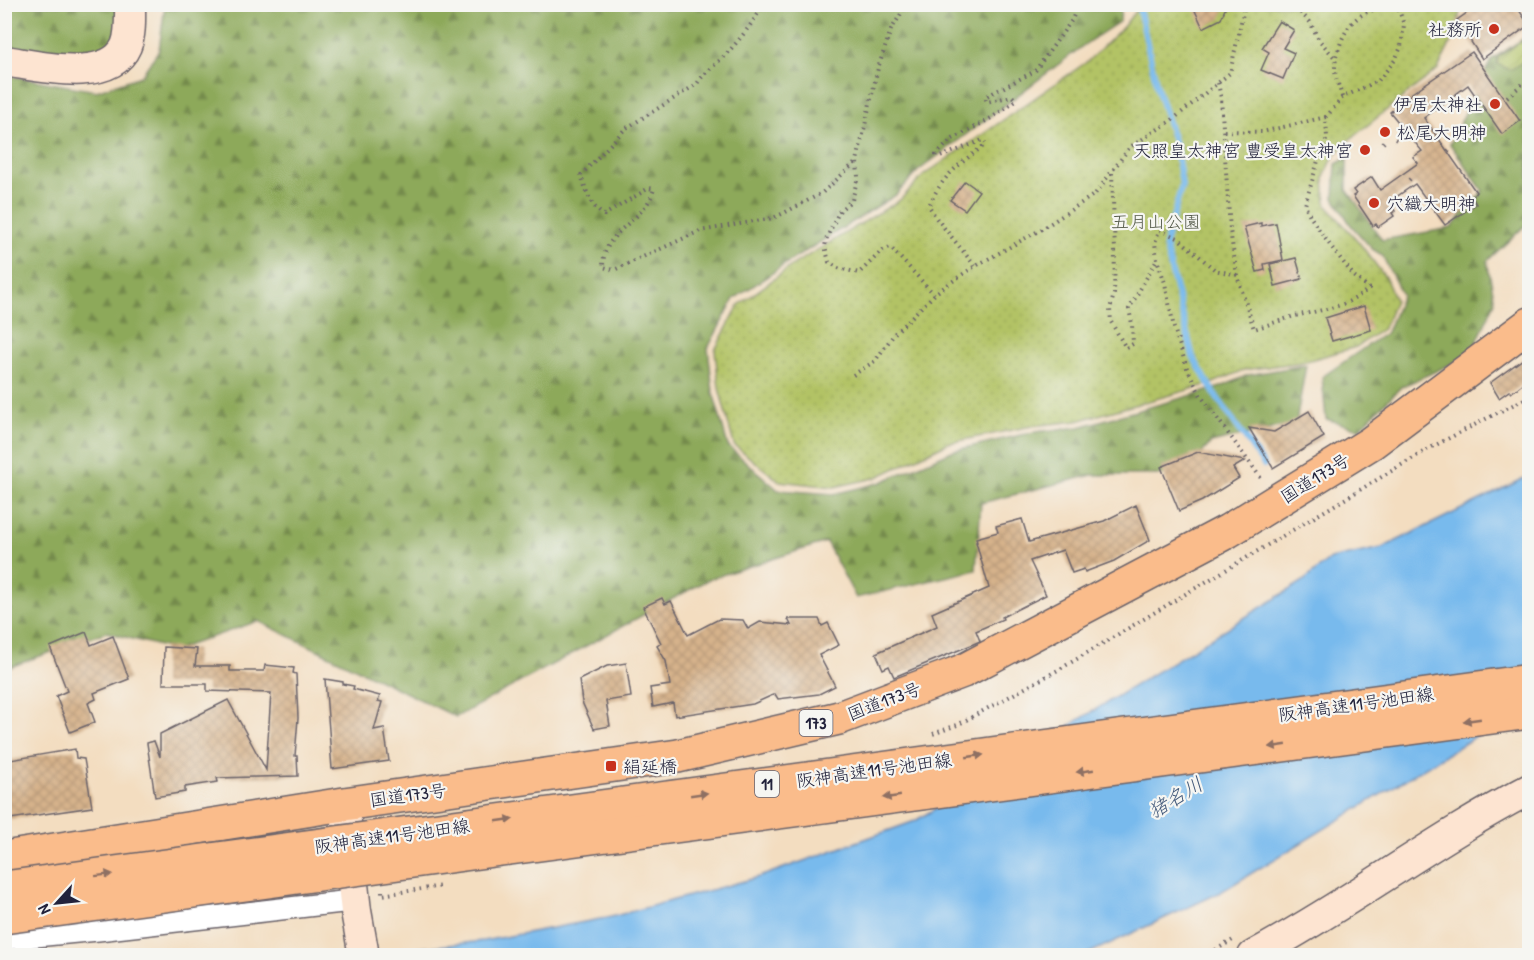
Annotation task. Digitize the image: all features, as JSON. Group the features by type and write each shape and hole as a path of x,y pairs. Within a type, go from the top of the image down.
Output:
{"highway":[{"name":"国道173号","path":"4,858 344,804 678,756 839,718 963,671 1228,531 1371,443 1530,324"},
{"name":"阪神高速11号池田線","path":"4,888 1530,681"},
{"name":"阪神高速11号池田線","path":"4,917 486,850 1530,712"}],"street":[{"path":"4,61 75,71 112,61 126,45 130,23 130,4"},
{"path":"1253,956 1304,928 1485,813 1530,789"},
{"path":"344,804 349,907 364,956"},
{"path":"4,939 349,907"}],"path":[{"path":"764,4 739,40 703,74 697,84 625,129 581,175 597,211 604,215 650,188 654,189 638,216 622,228 607,245 603,254 603,267 614,270 700,231 773,218 822,193 857,161"},
{"path":"907,4 891,30 878,68 857,161 858,177 852,200 840,210 825,246 829,262 838,268 859,273 883,250 890,247 934,294"},
{"path":"975,266 929,206 936,189 950,172 986,144 983,140 940,157 936,155 951,140 993,117 1016,100 1012,96 987,102 985,97 1035,71 1072,20 1078,4"},
{"path":"854,375 875,361 895,333 934,294 975,266 1078,207 1095,194 1130,147 1171,121 1230,73 1245,4"},
{"path":"1292,4 1310,22 1319,40 1335,58"},
{"path":"1224,131 1262,132 1326,117 1342,97 1378,81 1395,60 1401,47 1404,25 1396,5 1374,8 1359,16 1349,25 1335,58 1335,72 1342,97"},
{"path":"1507,97 1530,78"},
{"path":"1218,83 1224,131 1230,230 1237,275 1254,329 1320,311 1360,297 1369,288 1354,276 1326,240 1305,206 1327,138 1326,117"},
{"path":"1112,172 1115,251 1111,322 1126,348 1133,344 1129,309 1157,259"},
{"path":"1237,275 1215,270 1178,238 1159,230 1155,243 1157,259 1165,283 1174,328 1187,368 1201,396 1263,482"}],"green space":[{"path":"4,5 119,5 117,38 109,47 97,53 82,55 48,53 5,45"},
{"path":"165,5 1121,5 1120,21 1084,45 918,171 896,195 734,299 708,348 713,392 728,446 778,490 834,494 879,483 952,451 1034,432 1079,427 1221,387 1248,375 1306,365 1296,423 1211,443 1182,475 1092,475 981,503 976,570 856,598 826,542 709,579 456,717 258,621 175,650 106,632 5,669 5,75 96,91 141,76 159,50"},
{"name":"五月山公園","path":"1140,5 1466,5 1460,12 1454,36 1438,69 1348,141 1334,156 1324,177 1326,205 1358,241 1385,277 1395,300 1384,328 1356,347 1303,362 1244,370 1213,383 1077,421 1032,426 948,443 875,478 834,487 779,481 734,445 719,388 715,350 739,305 794,264 900,200 924,175 1088,61 1123,27"},
{"path":"1529,35 1529,222 1487,261 1495,302 1471,355 1401,387 1359,429 1326,419 1322,377 1387,332 1402,295 1382,255 1372,249 1350,224 1334,198 1336,164 1347,158 1347,190 1382,240 1451,228 1483,191 1450,144 1491,60"},
{"path":"1520,42 1529,45 1529,58 1510,70 1497,64 1498,57"}],"water":[{"name":"猪名川","path":"1529,476 1529,704 1219,893 1085,955 349,956 483,941 611,917 759,877 915,821 1302,582 1330,559 1382,548"}],"building":[{"path":"1192,4 1227,4 1221,19 1203,28"},
{"name":"社務所","path":"1480,4 1515,4 1529,25 1482,59 1457,20"},
{"path":"1279,21 1294,30 1283,48 1294,53 1283,79 1261,70 1269,52 1262,48"},
{"path":"1472,52 1520,121 1502,134 1468,85 1424,118 1476,192 1472,198 1476,204 1445,225 1415,184 1389,202 1395,211 1392,213 1394,216 1378,227 1376,224 1373,226 1353,196 1356,194 1353,190 1372,177 1380,190 1418,163 1413,157 1422,151 1390,112 1412,93"},
{"path":"965,181 979,191 965,210 950,200"},
{"path":"1261,223 1261,226 1276,223 1283,260 1264,264 1265,270 1257,272 1244,227"},
{"path":"1296,258 1302,279 1275,286 1270,264"},
{"path":"1364,306 1371,330 1332,341 1325,318"},
{"path":"1530,354 1530,378 1511,393 1509,391 1499,398 1490,383"},
{"path":"1309,411 1324,437 1273,468 1249,428 1274,432"},
{"path":"1198,452 1245,461 1233,468 1239,478 1202,501 1179,511 1161,467"},
{"path":"1136,505 1150,540 1114,561 1085,572 1084,569 1072,573 1063,550 1030,561 1046,595 976,631 980,641 894,677 889,666 883,669 876,653 937,626 932,613 989,588 976,538 998,532 996,526 1022,519 1029,542 1104,521"},
{"path":"662,598 665,604 671,601 688,635 719,619 743,620 748,629 760,622 791,625 788,619 819,619 822,626 828,623 839,645 819,655 835,686 819,694 778,699 775,694 753,704 675,716 673,703 653,707 650,688 670,685 666,661 657,646 661,643 643,607"},
{"path":"86,632 91,645 113,636 129,679 94,693 96,699 88,703 95,722 70,732 56,696 67,691 50,647"},
{"path":"164,647 197,649 195,666 230,666 230,671 264,671 265,665 294,668 298,718 295,756 297,756 298,776 217,778 218,782 185,787 185,792 155,797 147,743 154,741 160,757 160,734 228,700 266,770 271,693 207,691 207,684 163,684"},
{"path":"626,663 631,697 606,701 610,726 594,729 582,702 579,680 607,666"},
{"path":"325,679 343,682 343,684 354,686 353,689 380,696 378,701 382,702 374,730 384,728 389,761 332,769"},
{"path":"75,749 76,758 84,759 92,807 10,819 4,783 7,782 4,761"}],"waterway":[{"path":"1138,4 1158,91 1176,147 1182,185 1165,245 1193,357 1214,393 1264,465"}],"place":[{"name":"社務所","path":"1494,29"},
{"name":"伊居太神社","path":"1495,104"},
{"name":"松尾大明神","path":"1385,132"},
{"name":"天照皇太神宮 豊受皇太神宮","path":"1365,150"},
{"name":"穴織大明神","path":"1374,203"},
{"name":"絹延橋","path":"611,766"}]}
